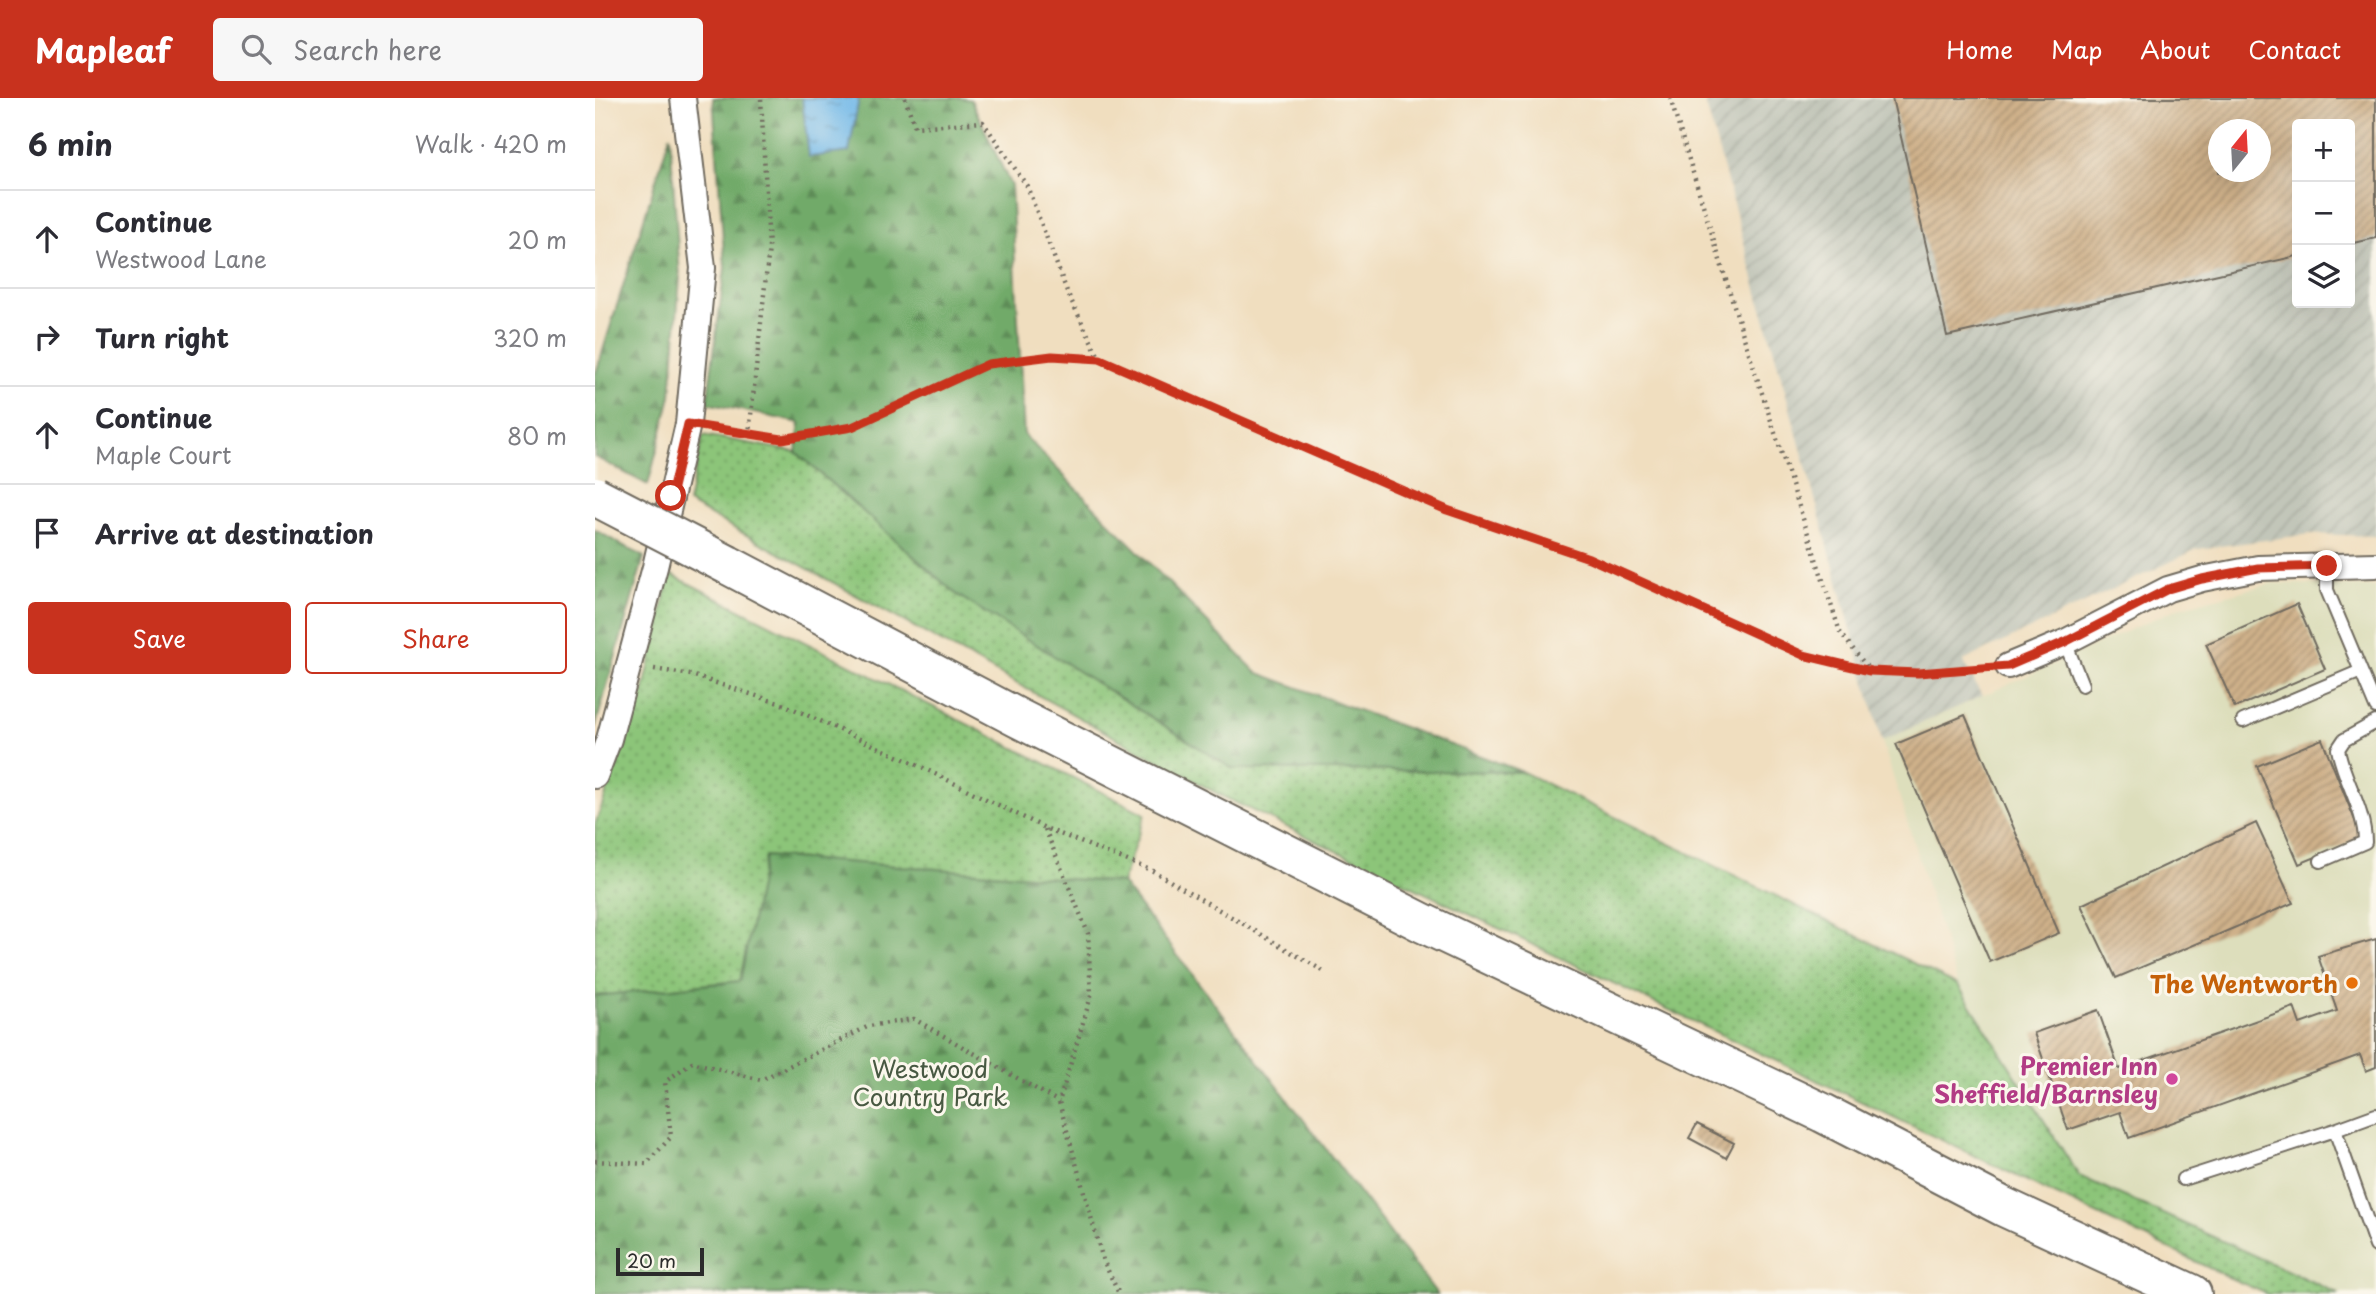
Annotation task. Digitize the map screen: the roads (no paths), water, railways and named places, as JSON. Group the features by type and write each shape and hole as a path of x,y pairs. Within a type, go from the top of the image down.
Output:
{"highway":[{"path":"595,496 1018,718 1423,923 1823,1112 2004,1207 2192,1294"}],"street":[{"path":"595,776 609,739 655,567 688,424 703,268 683,98"},
{"path":"2008,666 2065,642 2168,589 2202,579 2258,568 2376,565"}],"lane":[{"path":"2327,566 2327,590 2376,708"},
{"path":"2065,642 2081,685"},
{"path":"2243,721 2361,671"},
{"path":"2321,861 2365,842 2365,826 2341,765 2338,749 2344,740 2376,722"},
{"path":"2183,1179 2376,1115"},
{"path":"2335,1129 2376,1246"}],"water":[{"path":"802,98 859,98 849,152 809,157"}],"place":[{"name":"The Wentworth","path":"2352,983"},
{"name":"Premier Inn Sheffield/Barnsley","path":"2172,1079"}],"park label":[{"name":"Westwood Country Park","path":"930,1082"}]}
